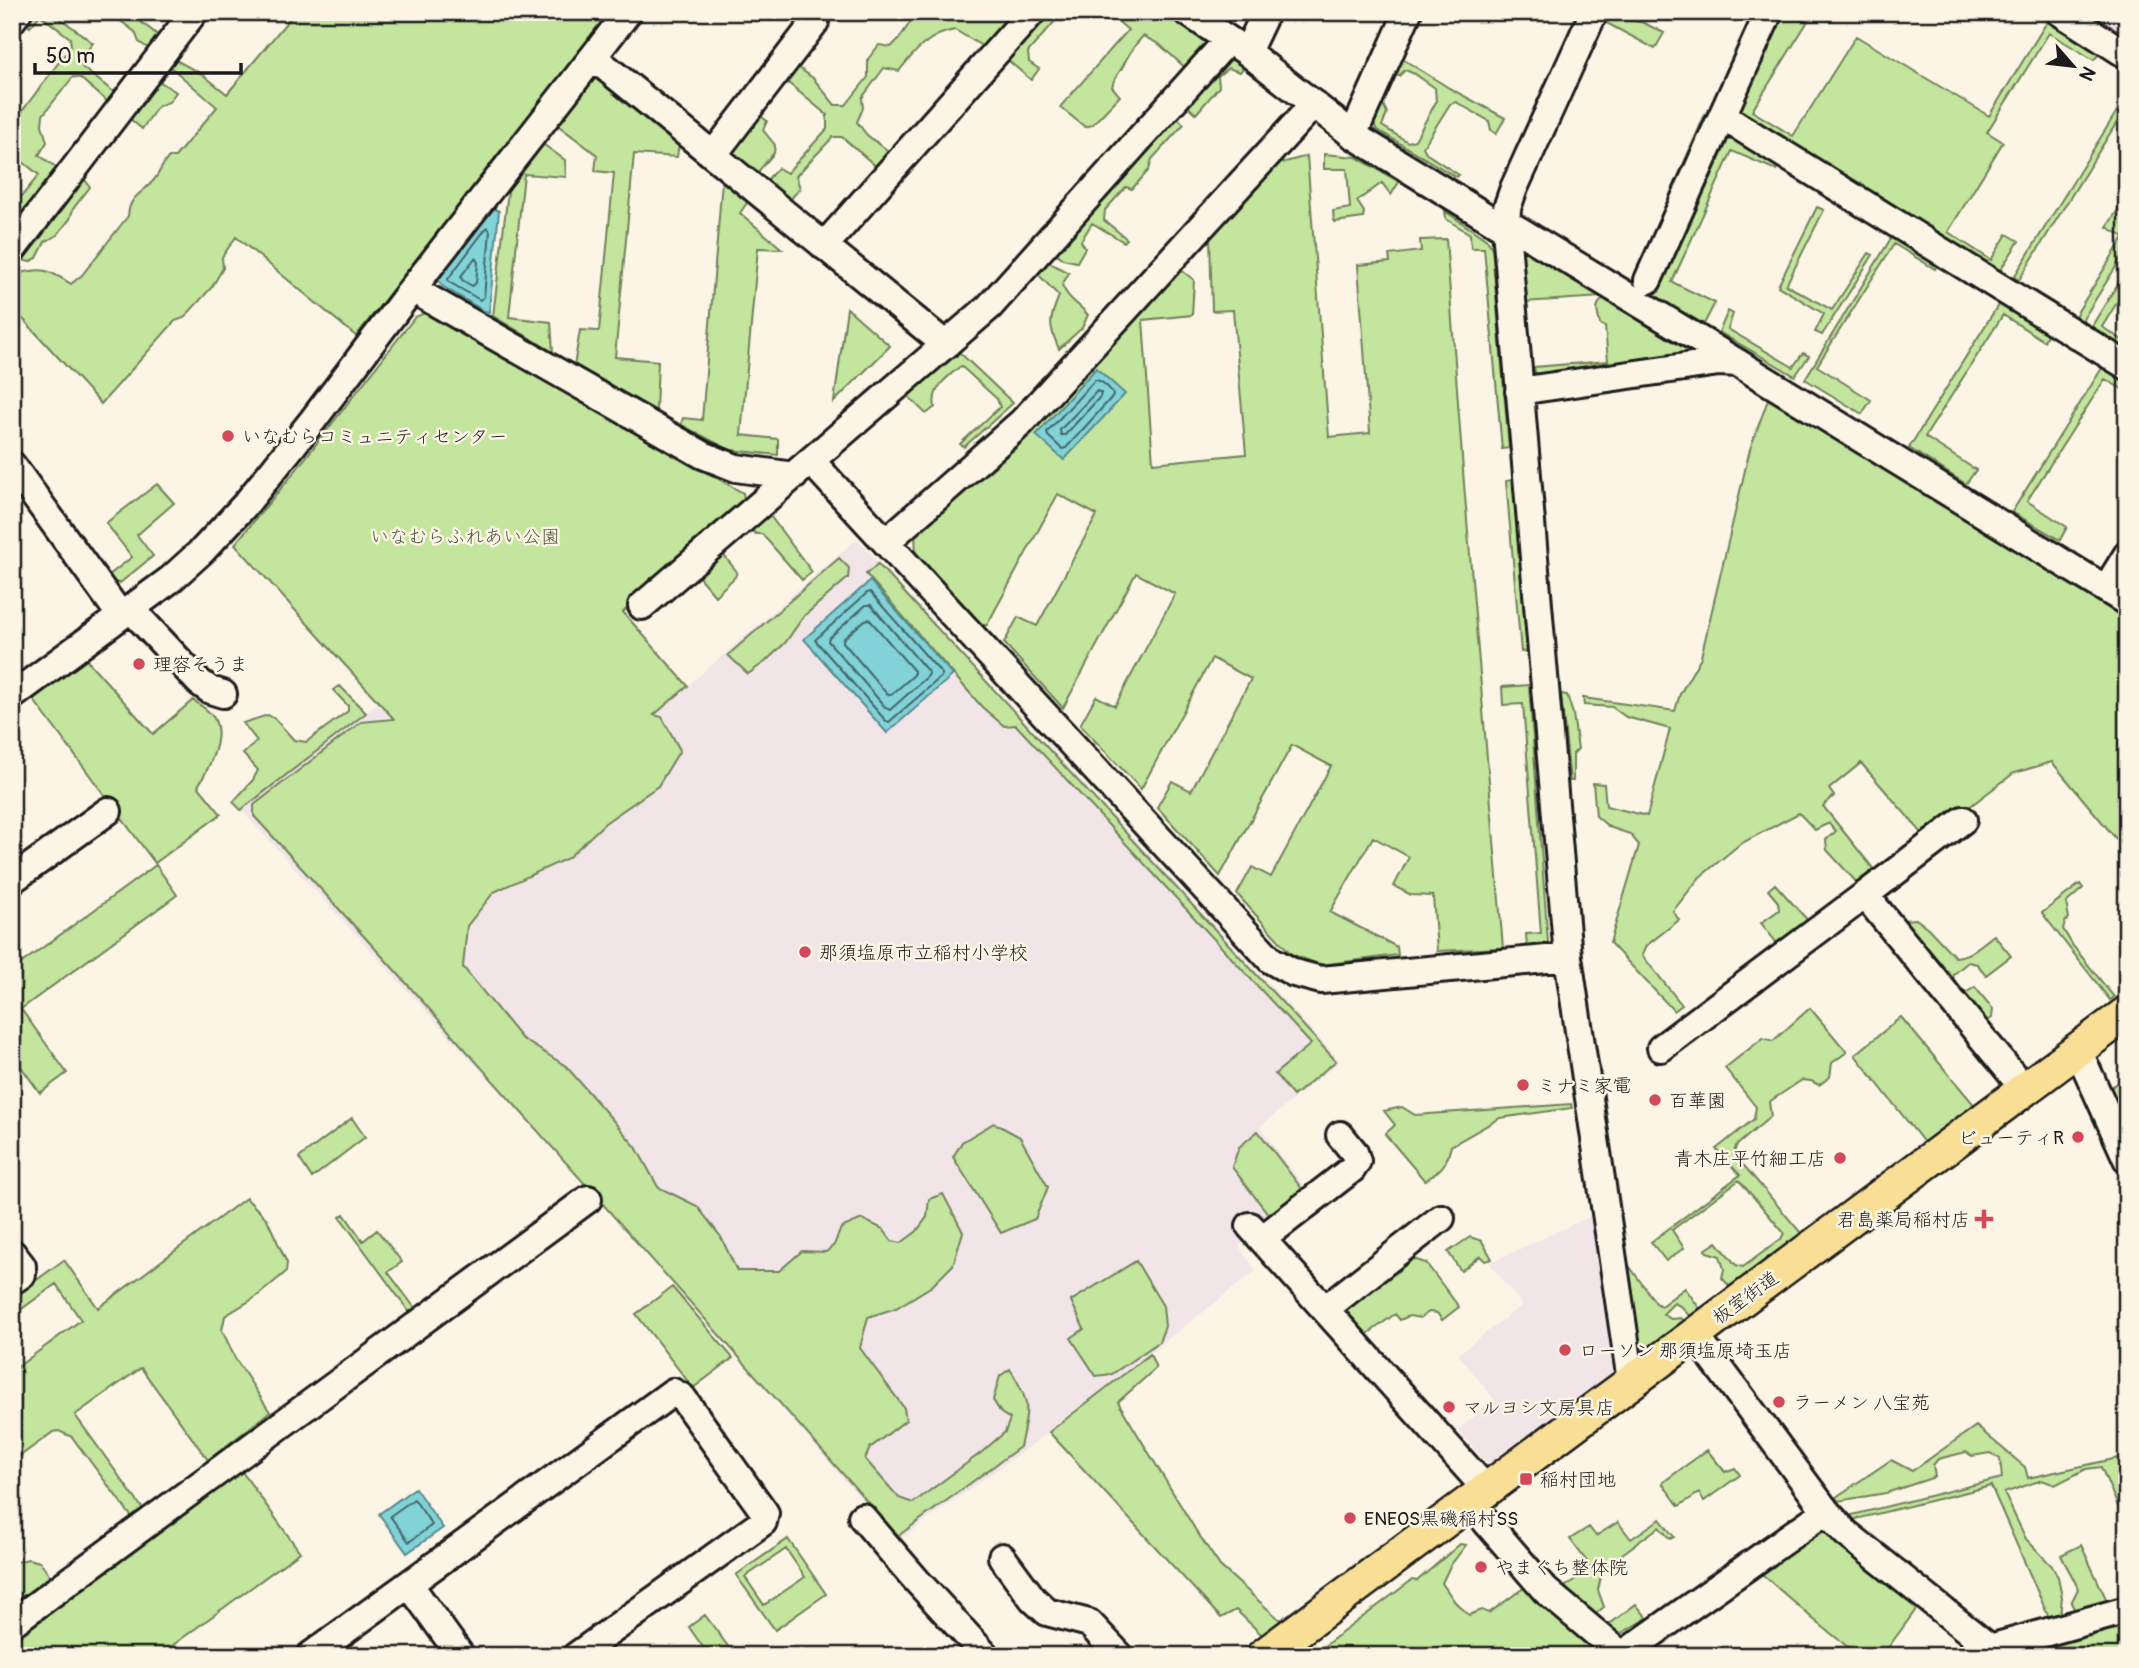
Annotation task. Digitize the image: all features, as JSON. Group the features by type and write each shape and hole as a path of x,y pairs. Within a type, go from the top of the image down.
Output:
{"main road":[{"name":"板室街道","path":"1263,1656 2127,1013"}],"street":[{"path":"12,20 18,12"},
{"path":"12,250 194,12"},
{"path":"12,696 171,579 203,550 245,505 628,12"},
{"path":"713,155 815,22 813,12"},
{"path":"824,246 1032,12"},
{"path":"1187,12 1238,46 1353,135 1738,363 2116,595 2127,555"},
{"path":"642,606 989,307 1238,46 1266,12"},
{"path":"1353,135 1408,12"},
{"path":"1594,12 1514,188 1507,208 1506,226 1568,957 1631,1381"},
{"path":"1648,280 1769,12"},
{"path":"2060,12 2127,55"},
{"path":"593,57 946,345"},
{"path":"886,542 1022,422 1314,104"},
{"path":"1722,116 2127,366"},
{"path":"412,289 703,454 736,468 803,469 886,542 1271,960 1294,973 1321,980 1568,957"},
{"path":"1519,391 1719,362 1738,363"},
{"path":"12,465 126,613 199,682 210,690 223,694"},
{"path":"15,873 108,811"},
{"path":"1661,1048 1963,820"},
{"path":"1865,895 2025,1090"},
{"path":"2078,1050 2127,1159"},
{"path":"1340,1135 1354,1152 1357,1161 1352,1169 1256,1233 1325,1309 1479,1496 1545,1590 1622,1655 1826,1511"},
{"path":"12,1623 588,1199"},
{"path":"1325,1309 1441,1218"},
{"path":"12,1253 22,1266 22,1274 12,1281"},
{"path":"1695,1335 1826,1511 1846,1533 1995,1652 2127,1610"},
{"path":"310,1656 673,1392 682,1398 765,1513 763,1522 576,1656"},
{"path":"862,1517 986,1656"},
{"path":"1002,1557 1047,1612 1089,1623 1120,1656"},
{"path":"409,1584 461,1656"}],"shaded area":[{"path":"2087,12 2127,12 2127,15 2118,31"},
{"name":"那須塩原市立稲村小学校","path":"857,539 1340,1061 1260,1127 1307,1190 1239,1246 1256,1271 1038,1440 898,1541 598,1198 241,810 379,702 507,842"},
{"path":"1593,1215 1613,1372 1490,1467 1458,1430 1494,1399 1458,1354 1522,1305 1489,1263"}],"green space":[{"path":"33,12 52,12 93,43 79,61 83,68 115,93 108,102 80,78 73,77 43,115 42,125 47,142 39,155 63,172 12,237 12,208 39,175 12,153 12,131 17,125 12,121 12,114 15,117 20,114 71,46 70,38 40,15 30,27 25,23"},
{"path":"96,12 128,12 159,36 149,49 139,42 135,32 118,19 109,20"},
{"path":"295,12 611,12 356,336 236,237 222,257 223,268 212,287 184,318 175,321 101,404 12,307 12,275 43,270 71,284 82,275 128,216 133,200 153,181 169,157 175,157 217,107 167,64 172,58 202,74 227,94"},
{"path":"917,12 1013,12 982,46 955,30 946,32 930,39 899,71 884,68 862,98 863,108 857,122 867,135 891,153 878,168 842,137 833,137 796,176 800,188 790,200 766,181 778,168 787,173 827,129 827,115 781,77 796,66 813,78 835,105 846,105 868,77 868,59 879,45 891,47"},
{"path":"1044,12 1063,12 1028,52 1029,62 1039,69 1031,80 1004,57"},
{"path":"1107,12 1170,12 1208,36 1209,50 1189,71 1159,44 1143,36 1114,81 1112,87 1120,96 1092,125 1085,127 1060,107 1128,30"},
{"path":"1605,12 1615,12 1625,19 1644,23 1664,33 1655,49 1601,20"},
{"path":"1783,12 1794,12 1808,21 1752,111 1793,136 1856,36 1989,116 2047,22 2099,54 2094,60 2049,33 1987,132 2003,142 1948,232 1991,260 2007,234 2019,241 1999,272 1746,118 1740,107"},
{"path":"1230,55 1246,64 1240,72 1228,68 1218,76 1219,87 1196,114 1183,102"},
{"path":"1401,58 1505,118 1496,134 1491,130 1489,121 1456,102 1450,104 1423,147 1427,154 1459,175 1456,177 1376,129 1373,118 1381,100 1387,113 1382,126 1408,142 1415,140 1436,102 1435,88 1415,74 1405,70 1399,76 1393,74"},
{"path":"597,70 679,144 677,157 634,154 615,357 658,361 656,411 574,366 580,330 599,331 614,173 595,171 597,155 555,123"},
{"path":"156,79 176,92 169,102 158,106 142,129 128,117"},
{"path":"2117,111 2122,114 2019,280 2014,277"},
{"path":"756,112 767,121 763,130 775,145 774,153 757,173 727,150"},
{"path":"1173,114 1184,124 1152,159 1149,170 1132,189 1126,187 1105,210 1104,220 1127,239 1124,242 1092,223 1081,241 1085,248 1077,262 1063,259 1053,250 1091,207 1108,196 1109,185"},
{"path":"1705,114 1711,117 1638,282 1659,292 1728,140 1738,140 1779,164 1776,170 1732,151 1672,282 1715,303 1704,324 1631,285"},
{"path":"540,142 565,160 566,177 524,174 509,317 551,322 553,352 493,316 509,183"},
{"path":"1324,154 1356,157 1399,182 1391,195 1382,183 1357,201 1364,212 1363,218 1334,222 1333,211 1350,208 1347,169 1324,169"},
{"path":"1307,156 1329,437 1370,433 1358,265 1390,262 1389,255 1421,251 1420,240 1446,239 1503,948 1437,951 1433,896 1411,895 1394,886 1409,857 1373,837 1330,912 1397,947 1398,955 1321,965 1291,954 1237,894 1252,867 1271,877 1331,766 1292,745 1220,876 1157,807 1172,781 1191,791 1251,679 1212,658 1141,789 1080,725 1096,696 1115,706 1175,594 1136,573 1063,708 1004,643 1018,617 1037,626 1097,515 1058,494 987,625 981,625 916,553 915,535 1024,441 1180,269 1194,280 1192,315 1143,320 1153,463 1246,454 1233,310 1212,311 1210,238 1278,164"},
{"path":"83,177 90,187 57,235 45,242 37,258 29,262 17,258"},
{"path":"722,181 749,200 740,213 782,249 758,248 741,435 778,439 778,455 730,450 681,425 683,418 702,420"},
{"path":"2127,195 2127,217 2123,224 2127,227 2127,249 2082,321 2075,316 2124,237 2107,227"},
{"path":"1817,207 1824,210 1786,285 1832,310 1869,253 1873,255 1822,335 1815,332 1824,314 1778,286"},
{"path":"1445,211 1487,240 1492,248 1509,448 1502,449 1484,248 1471,248 1470,234 1446,219"},
{"path":"1893,235 1938,263 1935,269 1894,244 1817,366 1871,400 1862,414 1805,379"},
{"path":"1522,243 1700,354 1536,376 1534,367 1608,361 1605,327 1600,324 1597,311 1602,297 1524,302"},
{"path":"1045,260 1069,273 1062,285 1070,298 1088,315 1082,328 1059,349 1051,322 1059,296 1035,271"},
{"path":"2127,269 2127,286 2102,327 2127,343 2127,351 2090,329"},
{"path":"2000,302 2048,332 2044,341 2003,315 1925,437 1976,470 1966,484 1909,448"},
{"path":"847,308 890,346 834,402"},
{"path":"1728,311 1733,314 1728,329 1793,367 1803,353 1809,356 1795,376 1719,332"},
{"name":"いなむらふれあい公園","path":"425,313 743,493 745,506 623,612 688,686 654,715 662,717 680,750 658,786 605,823 568,858 494,892 467,926 463,967 521,1038 566,1066 636,1147 658,1187 697,1206 721,1237 737,1271 779,1271 802,1251 826,1252 834,1245 841,1228 862,1219 883,1229 892,1241 901,1243 916,1232 927,1217 929,1199 943,1194 963,1232 953,1265 932,1286 896,1308 868,1317 860,1348 904,1408 906,1420 870,1448 865,1459 899,1498 913,1503 1005,1432 1010,1419 1001,1413 993,1400 1000,1376 1010,1369 1025,1399 1026,1415 1020,1447 898,1536 391,966 254,816 254,805 361,722 394,719 235,544 415,317"},
{"path":"957,350 1013,403 964,447 960,444 1000,407 997,399 961,366 938,388 935,407 926,414 907,395"},
{"path":"2102,368 2127,382 2127,392 2105,379 2027,501 2067,527 2060,540 2012,512"},
{"path":"1770,394 2127,613 2127,852 2052,762 2014,773 1927,839 1861,763 1829,789 1834,796 1823,806 1876,872 1858,884 1827,850 1826,840 1836,831 1829,823 1815,830 1799,813 1740,844 1700,877 1673,911 1679,920 1646,946 1642,955 1682,1005 1674,1011 1610,943 1639,845 1630,834 1609,827 1596,816 1593,783 1604,784 1606,806 1647,816 1670,729 1626,717 1612,707 1584,705 1583,698 1675,711 1680,694 1701,657 1750,449"},
{"path":"1513,480 1527,651 1521,652 1506,481"},
{"path":"157,484 174,503 137,535 153,556 120,583 113,582 108,576 132,557 106,523"},
{"path":"768,513 812,572 802,580 762,534 756,534 749,528"},
{"path":"723,554 737,572 715,596 698,576"},
{"path":"839,558 849,568 848,578 804,616 785,643 748,674 728,655"},
{"path":"878,564 1336,1061 1293,1096 1275,1074 1311,1044 1016,725 1004,726 982,707 866,574"},
{"path":"86,659 153,734 193,700 215,720 218,736 216,745 198,786 221,814 155,863 33,699"},
{"path":"1529,685 1548,943 1527,947 1526,934 1541,933 1523,704 1503,705 1502,687"},
{"path":"340,686 366,713 241,810 233,802 253,780 258,770 243,754 257,741 243,723 268,715 294,740 306,742 348,711 348,706 333,690"},
{"path":"1561,694 1567,695 1573,714 1578,749 1573,754 1573,781 1570,781"},
{"path":"156,865 177,895 21,1009 67,1073 40,1093 12,1054 12,970"},
{"path":"1775,884 1810,923 1780,947 1761,923 1779,910 1778,902 1768,890"},
{"path":"2080,884 2083,888 2066,903 2069,918 2063,929 2073,946 2114,997 2110,1000 2042,913"},
{"path":"1916,919 1955,957 1971,952 1994,935 2011,956 1986,975 1977,964 1968,962 1954,974 1953,981 1961,991 1967,992 1975,987 1993,1009 1992,1018 1982,1025 1898,923"},
{"path":"1810,1008 1847,1052 1832,1063 1830,1077 1819,1085 1802,1080 1769,1102 1771,1116 1736,1146 1734,1154 1801,1233 1730,1287 1722,1278 1724,1269 1720,1256 1705,1250 1717,1242 1736,1265 1743,1267 1781,1239 1784,1233 1739,1180 1672,1230 1684,1248 1666,1261 1651,1242 1740,1175 1716,1149 1754,1119 1756,1107 1725,1068 1763,1038 1773,1041"},
{"path":"1901,1017 1976,1107 1926,1145 1855,1055"},
{"path":"2127,1077 2127,1111 2119,1115 2108,1089"},
{"path":"1571,1104 1572,1108 1500,1118 1451,1146 1442,1167 1425,1181 1385,1134 1395,1125 1384,1111 1402,1107 1415,1115"},
{"path":"352,1118 365,1137 312,1178 299,1158"},
{"path":"994,1123 1020,1137 1048,1187 1035,1219 1001,1233 953,1157 962,1142"},
{"path":"1258,1131 1302,1189 1269,1215 1232,1167 1239,1147"},
{"path":"246,1198 267,1219 287,1263 286,1272 256,1297 225,1316 222,1330 235,1358 270,1412 208,1460 141,1368 75,1415 145,1512 134,1520 72,1437 59,1431 53,1432 12,1462 12,1371 81,1320 56,1284 15,1314 12,1320 12,1298 64,1260 98,1308"},
{"path":"344,1214 363,1241 377,1230 402,1262 388,1272 417,1311 410,1313 340,1217"},
{"path":"1470,1237 1482,1241 1492,1259 1485,1261 1480,1256 1461,1271 1448,1252"},
{"path":"1407,1257 1426,1263 1459,1307 1442,1320 1437,1313 1429,1312 1420,1318 1409,1316 1400,1320 1395,1314 1365,1336 1341,1306"},
{"path":"1136,1261 1163,1306 1165,1326 1159,1342 1112,1374 1096,1376 1071,1338 1084,1329 1071,1301"},
{"path":"1624,1263 1627,1263 1656,1303 1661,1306 1685,1288 1700,1309 1690,1317 1682,1307 1674,1303 1663,1314 1671,1319 1681,1318 1684,1321 1642,1353 1639,1352"},
{"path":"672,1287 733,1358 693,1388 636,1314"},
{"path":"1150,1354 1156,1368 1118,1402 1220,1566 1280,1620 1280,1624 1264,1637 1236,1610 1221,1618 1049,1432"},
{"path":"1976,1426 2025,1467 2028,1478 2127,1456 2127,1527 2101,1467 2086,1469 2055,1485 2042,1480 2004,1493 2026,1539 2053,1567 2058,1577 2062,1597 2060,1616 2050,1620 1991,1486 1852,1520 1852,1515 2002,1478 2000,1459 1990,1453 1972,1456 1966,1452 1938,1459 1933,1465 1935,1477 1886,1493 1838,1501 1836,1497 1891,1460 1912,1471"},
{"path":"1707,1450 1725,1472 1735,1468 1740,1475 1704,1501 1699,1493 1679,1506 1662,1483"},
{"path":"240,1469 300,1552 158,1656 12,1656 12,1638"},
{"path":"1660,1519 1674,1537 1670,1539 1659,1527 1603,1568 1598,1590 1604,1607 1593,1616 1561,1590 1591,1567 1570,1539 1589,1527 1596,1536 1618,1522 1631,1539"},
{"path":"1825,1527 1920,1604 1882,1656 1859,1656 1762,1574"},
{"path":"788,1539 826,1594 775,1630 736,1575","holes":["786,1549 805,1577 764,1605 745,1577"]},
{"path":"1460,1544 1466,1545 1450,1566 1442,1583 1455,1602 1469,1615 1482,1610 1489,1613 1525,1587 1607,1656 1311,1656 1412,1580 1417,1581"},
{"path":"2081,1545 2109,1605 2076,1612 2071,1603 2078,1589 2061,1555"},
{"path":"28,1559 40,1562 52,1579 12,1610 12,1563"},
{"path":"1636,1604 1647,1618 1618,1635 1607,1626"},
{"path":"705,1615 735,1656 709,1656 689,1627"},
{"path":"2127,1619 2127,1656 2019,1654"}],"water":[{"path":"491,207 499,211 489,312 442,286 438,279"},
{"path":"1096,368 1125,394 1064,460 1036,435"},
{"path":"870,581 953,675 887,733 804,639"},
{"path":"415,1488 443,1528 407,1553 379,1514"}],"place":[{"name":"いなむらコミュニティセンター","path":"228,436"},
{"name":"理容そうま","path":"139,664"},
{"name":"那須塩原市立稲村小学校","path":"805,952"},
{"name":"ミナミ家電","path":"1523,1085"},
{"name":"百華園","path":"1655,1100"},
{"name":"ビューティR","path":"2078,1137"},
{"name":"青木庄平竹細工店","path":"1840,1158"},
{"name":"君島薬局稲村店","path":"1984,1219"},
{"name":"ローソン 那須塩原埼玉店","path":"1565,1350"},
{"name":"ラーメン 八宝苑","path":"1779,1402"},
{"name":"マルヨシ文房具店","path":"1449,1407"},
{"name":"稲村団地","path":"1526,1479"},
{"name":"ENEOS黒磯稲村SS","path":"1350,1518"},
{"name":"やまぐち整体院","path":"1481,1567"}]}
